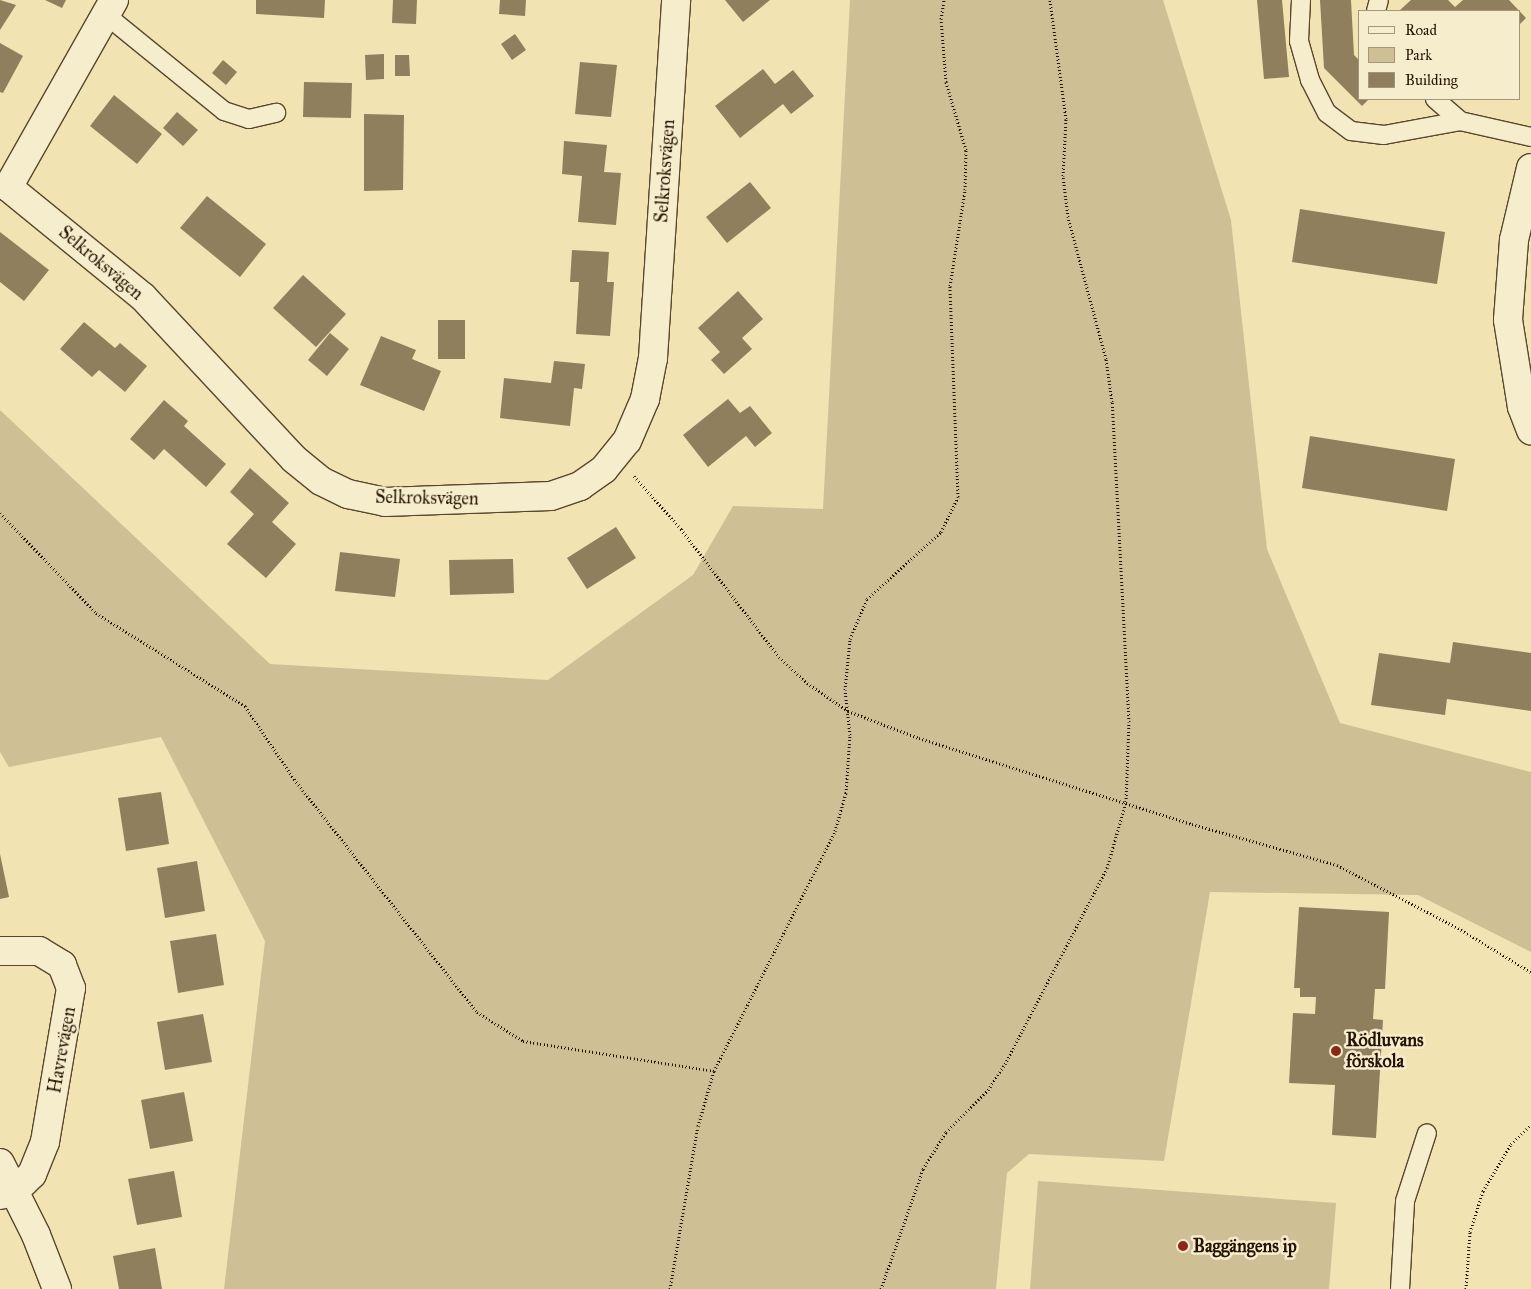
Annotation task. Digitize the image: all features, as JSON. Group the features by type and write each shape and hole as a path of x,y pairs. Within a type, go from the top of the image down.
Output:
{"street":[{"name":"Selkroksvägen","path":"110,8 4,184 142,297 294,460 320,481 348,494 385,502 551,496 580,486 604,469 627,440 645,399 652,358 676,0"},
{"path":"1531,168 1514,240 1508,320 1522,407 1531,430"},
{"name":"Havrevägen","path":"0,951 39,951 62,965 71,988 45,1142 32,1174 7,1193"},
{"path":"0,1163 7,1193 57,1289"}],"lane":[{"path":"1301,0 1299,42 1310,80 1327,113 1351,131 1384,135 1460,121 1531,137"},
{"path":"110,8 224,111 249,119 276,113"},
{"path":"1435,100 1460,121"},
{"path":"1400,1289 1405,1201 1427,1133"}],"path":[{"path":"670,1289 698,1126 714,1071 835,831 848,776 848,711 845,690 850,639 867,599 941,532 958,497 950,286 966,190 966,150 946,82 941,19 944,0"},
{"path":"881,1289 926,1163 946,1132 988,1090 1005,1064 1107,868 1126,802 1129,722 1112,402 1106,359 1068,217 1064,176 1066,119 1050,0"},
{"path":"614,456 681,529 779,658 807,683 848,711 919,738 1337,865 1458,928 1531,972"},
{"path":"0,514 96,613 245,706 294,779 477,1012 523,1041 714,1071"},
{"path":"1466,1289 1470,1232 1483,1191 1511,1144 1531,1125"}],"green space":[{"path":"850,0 1163,0 1231,220 1267,549 1340,723 1531,772 1531,952 1418,895 1210,892 1164,1161 1029,1154 1007,1173 996,1289 224,1289 265,941 161,737 9,767 0,752 0,410 270,664 548,680 693,575 733,506 823,509"},
{"name":"Baggängens ip","path":"1038,1181 1336,1203 1329,1289 1030,1289"}],"building":[{"path":"0,0 16,5 0,30"},
{"path":"45,0 66,0 62,8"},
{"path":"256,0 325,0 324,18 256,14"},
{"path":"393,0 417,0 416,24 392,23"},
{"path":"500,0 526,0 525,16 499,14"},
{"path":"725,0 770,0 743,22"},
{"path":"1257,0 1282,0 1289,77 1264,79"},
{"path":"1320,0 1351,0 1354,55 1358,59 1358,100 1368,100 1362,106 1324,68"},
{"path":"1411,0 1448,0 1455,7 1463,0 1509,0 1518,10 1400,10"},
{"path":"1521,13 1526,18 1521,23"},
{"path":"515,34 526,50 512,60 501,44"},
{"path":"0,43 23,56 3,93 0,92"},
{"path":"384,54 384,79 366,80 365,55"},
{"path":"395,55 409,55 410,76 395,76"},
{"path":"223,60 237,72 226,85 212,73"},
{"path":"580,62 617,65 611,117 575,114"},
{"path":"763,69 775,84 793,70 814,96 791,114 783,104 740,138 715,106"},
{"path":"304,82 352,83 351,118 303,117"},
{"path":"114,95 162,134 137,164 90,126"},
{"path":"177,112 198,130 183,146 163,128"},
{"path":"364,114 404,115 403,190 364,191"},
{"path":"564,141 607,145 604,172 621,173 616,225 578,222 582,176 562,174"},
{"path":"750,182 771,208 727,243 706,217"},
{"path":"207,196 266,244 240,277 180,228"},
{"path":"1300,209 1445,232 1437,284 1292,262"},
{"path":"0,232 49,270 24,301 0,282"},
{"path":"572,250 609,252 607,282 614,282 610,336 576,334 579,282 570,282"},
{"path":"303,275 346,314 316,347 273,308"},
{"path":"738,291 763,319 742,338 752,349 724,374 711,360 720,352 698,328"},
{"path":"438,320 465,320 465,359 438,359"},
{"path":"84,322 115,348 120,343 147,366 125,392 99,370 92,377 60,349"},
{"path":"330,333 349,349 327,376 308,360"},
{"path":"381,336 416,350 412,359 441,371 424,411 360,385"},
{"path":"554,361 585,364 582,389 574,388 570,426 500,418 504,378 551,383"},
{"path":"728,399 740,413 750,406 772,433 755,447 746,436 708,467 683,435"},
{"path":"164,400 188,421 184,426 226,464 206,487 164,449 154,460 130,439"},
{"path":"1310,436 1455,459 1447,511 1302,488"},
{"path":"250,468 289,503 272,522 296,544 266,578 227,544 254,514 230,492"},
{"path":"616,527 636,558 587,589 567,558"},
{"path":"340,552 400,559 395,597 335,591"},
{"path":"513,559 514,593 450,595 449,560"},
{"path":"1453,642 1531,653 1531,711 1447,699 1445,715 1371,705 1379,653 1450,663"},
{"path":"161,792 169,844 126,851 118,798"},
{"path":"0,854 9,897 0,899"},
{"path":"197,861 205,911 165,918 157,868"},
{"name":"Rödluvans förskola","path":"1299,907 1389,912 1385,989 1375,989 1373,1019 1383,1020 1376,1138 1332,1135 1335,1085 1289,1083 1293,1013 1315,1014 1316,997 1300,997 1300,988 1294,988"},
{"path":"216,934 224,985 178,993 170,941"},
{"path":"203,1014 212,1062 165,1070 157,1022"},
{"path":"184,1092 193,1141 150,1149 141,1100"},
{"path":"174,1171 182,1217 137,1225 128,1179"},
{"path":"155,1248 162,1289 119,1289 113,1256"}],"place":[{"name":"Rödluvans förskola","path":"1336,1051"},
{"name":"Baggängens ip","path":"1183,1246"}]}
